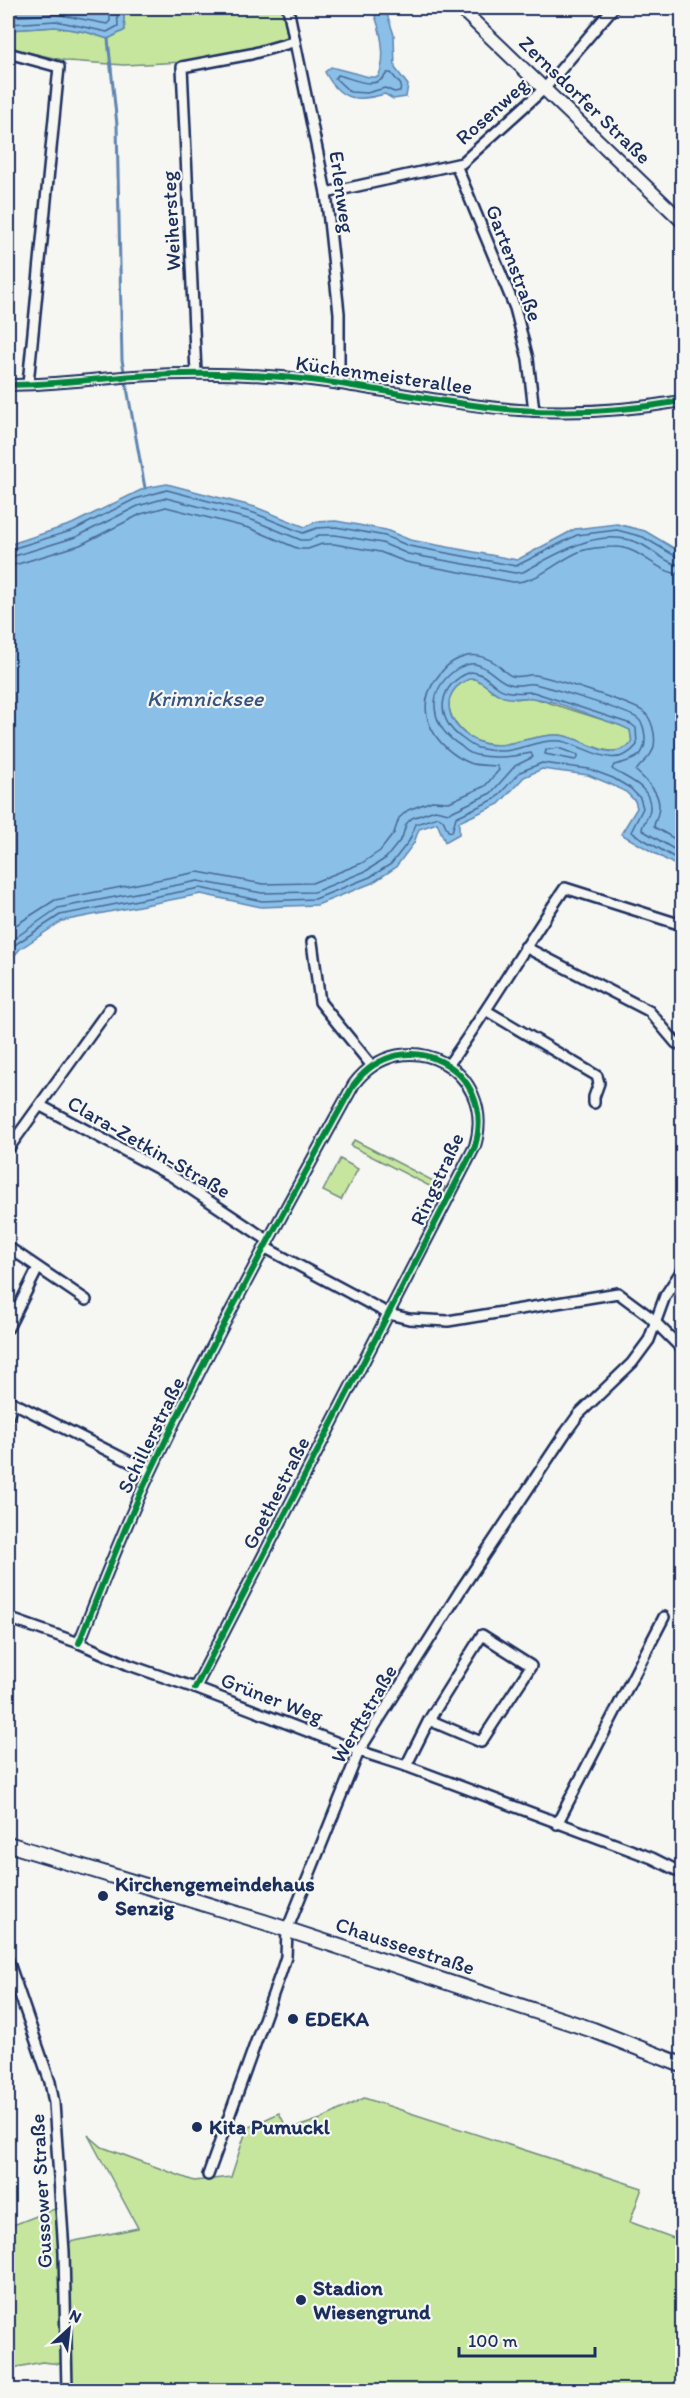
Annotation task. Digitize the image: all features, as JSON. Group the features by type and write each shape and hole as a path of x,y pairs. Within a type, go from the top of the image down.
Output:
{"main road":[{"name":"Chausseestraße","path":"8,1844 286,1930 593,2030 682,2065"}],"street":[{"name":"Erlenweg","path":"288,8 293,42 313,124 326,193 339,314 339,384"},
{"name":"Zernsdorfer Straße","path":"460,8 682,221"},
{"name":"Rosenweg","path":"326,193 456,165 545,88 613,8"},
{"name":"Weihersteg","path":"196,373 182,67 251,54 293,42"},
{"path":"8,53 59,67 28,384"},
{"name":"Gartenstraße","path":"456,165 515,308 528,359 534,411"},
{"name":"Küchenmeisterallee","path":"8,385 196,373 279,377 339,384 451,403 534,411 649,406 682,401"},
{"path":"267,1244 354,1084 372,1066 393,1056 409,1054 433,1057 449,1064 487,1011 525,947 565,888 682,925"},
{"path":"312,942 320,1002 372,1066"},
{"path":"525,947 650,1011 676,1043 682,1045"},
{"path":"8,1149 109,1009"},
{"path":"487,1011 597,1076 599,1083 594,1103"},
{"name":"Ringstraße","path":"389,1314 478,1136 475,1100 467,1084 449,1064"},
{"name":"Clara-Zetkin-Straße","path":"41,1106 170,1175 267,1244 389,1314"},
{"name":"Schillerstraße","path":"79,1643 120,1539 150,1472 267,1244"},
{"path":"8,1246 86,1300"},
{"path":"8,1328 38,1268"},
{"name":"Werftstraße","path":"208,2175 286,1957 286,1930 359,1751 460,1591 561,1439 583,1409 632,1363 649,1340 665,1296 682,1270"},
{"path":"389,1314 409,1319 448,1321 618,1293 649,1316 655,1325 682,1350"},
{"name":"Goethestraße","path":"195,1688 333,1417 389,1314"},
{"path":"8,1417 10,1402 150,1472"},
{"path":"557,1824 664,1617"},
{"name":"Grüner Weg","path":"8,1618 359,1751 406,1766 652,1858 682,1873"},
{"path":"406,1766 429,1720 482,1635 531,1666 481,1742 429,1720"},
{"name":"Gussower Straße","path":"8,1966 50,2082 54,2103 64,2252 67,2391"}],"green space":[{"path":"123,8 283,8 288,42 184,62 124,65 68,61 8,48 8,30 55,27 86,32 108,39 125,30"},
{"path":"472,678 484,682 492,691 516,699 531,697 630,729 632,743 623,749 614,751 596,748 559,735 497,745 477,741 458,727 449,709 449,700 453,691 460,684"},
{"path":"354,1140 445,1187 443,1193 351,1146"},
{"path":"340,1159 358,1169 341,1200 323,1191"},
{"path":"364,2098 642,2188 630,2222 682,2241 682,2390 73,2390 70,2365 42,2362 8,2369 8,2227 57,2208 60,2244 138,2228 88,2135 102,2147 194,2181 231,2177 247,2128 279,2113 288,2130 321,2119"}],"water":[{"path":"8,8 81,8 88,10 123,8 125,30 108,39 86,32 55,27 9,30"},
{"path":"372,8 385,8 394,35 395,68 408,85 406,97 393,99 385,94 366,98 350,97 337,89 325,72 331,67 369,77 378,77 383,52 378,24"},
{"name":"Krimnicksee","path":"167,484 255,507 305,527 315,522 336,521 386,530 410,540 517,560 575,529 617,524 645,531 682,553 682,869 621,834 637,808 635,801 626,792 588,775 542,769 524,777 499,804 459,822 459,834 445,842 437,823 419,829 414,843 395,868 372,883 317,905 261,907 201,894 62,921 20,949 8,963 8,545 72,524 145,488","holes":["472,678 504,697 543,700 619,725 630,730 632,743 623,749 605,751 559,735 497,745 477,741 458,728 449,710 449,700 460,684"]}],"waterway":[{"path":"108,39 117,125 122,360 145,488"}],"cycle path":[{"path":"8,385 152,375 218,374 299,379 456,403 519,410 560,412 601,410 682,401"},
{"path":"79,1643 132,1513 199,1373 354,1084 374,1065 397,1055 420,1055 442,1062 460,1075 473,1095 478,1119 475,1146 195,1688"}],"place":[{"name":"Kirchengemeindehaus Senzig","path":"103,1896"},
{"name":"EDEKA","path":"293,2019"},
{"name":"Kita Pumuckl","path":"197,2127"},
{"name":"Stadion Wiesengrund","path":"301,2300"}]}
